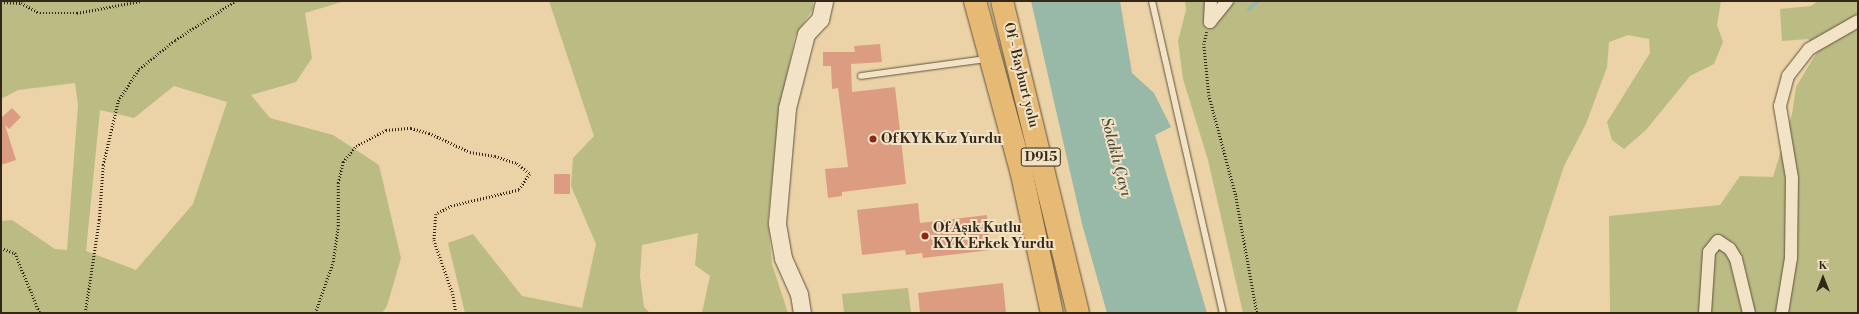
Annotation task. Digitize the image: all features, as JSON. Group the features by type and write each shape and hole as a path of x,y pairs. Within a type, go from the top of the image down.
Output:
{"highway":[{"name":"Of - Bayburt yolu","path":"975,1 1021,170 1052,313"},
{"name":"Of - Bayburt yolu","path":"1002,1 1078,313"}],"street":[{"path":"802,313 799,294 783,258 777,223 787,108 806,34 820,19 824,1"},
{"path":"1210,22 1211,1"},
{"path":"1210,22 1227,1"},
{"path":"1782,313 1791,258 1792,178 1780,106 1788,76 1809,49 1858,20"},
{"path":"1705,313 1708,252 1718,241 1730,249 1736,260 1749,313"}],"lane":[{"path":"1152,1 1223,313"},
{"path":"861,76 991,59"}],"path":[{"path":"1,2 21,3 40,12 77,12 141,1"},
{"path":"85,313 99,220 104,165 118,101 139,69 175,40 235,1"},
{"path":"1210,22 1204,44 1209,95 1236,196 1257,313"},
{"path":"315,313 333,262 338,226 338,183 343,162 356,146 386,130 411,128 429,133 470,152 517,163 530,174 519,190 452,206 436,214 434,240 453,294 456,313"},
{"path":"1,248 15,253 40,313"}],"green space":[{"path":"1,1 345,1 305,13 312,58 296,82 251,95 270,118 333,135 379,165 401,258 387,306 382,313 1,313 1,221 12,220 55,249 67,250 78,105 75,83 18,90 1,99","holes":["174,86 227,102 193,204 136,270 86,251 100,110 134,118"]},
{"path":"549,1 813,1 813,9 795,36 778,119 768,220 772,264 788,313 702,313 710,276 695,265 698,233 642,245 640,276 644,307 650,313 465,313 448,243 473,234 522,296 582,308 596,244 571,186 573,158 594,136"},
{"path":"1185,1 1721,1 1717,25 1723,42 1714,64 1690,76 1646,130 1624,149 1612,140 1607,122 1650,53 1649,39 1628,35 1609,42 1607,67 1586,124 1564,166 1516,313 1243,313 1208,160 1183,79 1178,41 1186,10"},
{"path":"1818,1 1858,1 1858,313 1610,313 1609,216 1720,205 1740,176 1773,177 1792,114 1796,87 1817,52 1808,39 1782,41 1780,9 1811,6"},
{"path":"908,288 911,313 844,313 842,294"}],"water":[{"name":"Solaklı Çayı","path":"1031,1 1120,1 1132,73 1154,93 1171,127 1155,135 1207,313 1107,313 1082,224"}],"building":[{"name":"Of KYK Kız Yurdu","path":"880,44 882,62 851,64 852,92 895,87 906,184 842,192 842,196 828,198 825,169 848,167 838,88 832,89 831,66 823,66 823,52 855,52 854,46"},
{"path":"12,108 21,117 9,129 5,125 16,160 1,165 1,118"},
{"path":"554,174 570,174 570,194 554,194"},
{"name":"Of Aşık Kutlu KYK Erkek Yurdu","path":"918,203 920,223 987,215 991,250 923,258 922,253 906,255 905,250 862,255 857,210"},
{"path":"1003,283 1006,313 920,313 918,293"}],"waterway":[{"path":"1249,9 1258,1"}],"place":[{"name":"Of KYK Kız Yurdu","path":"873,139"},
{"name":"Of Aşık Kutlu KYK Erkek Yurdu","path":"925,236"}]}
